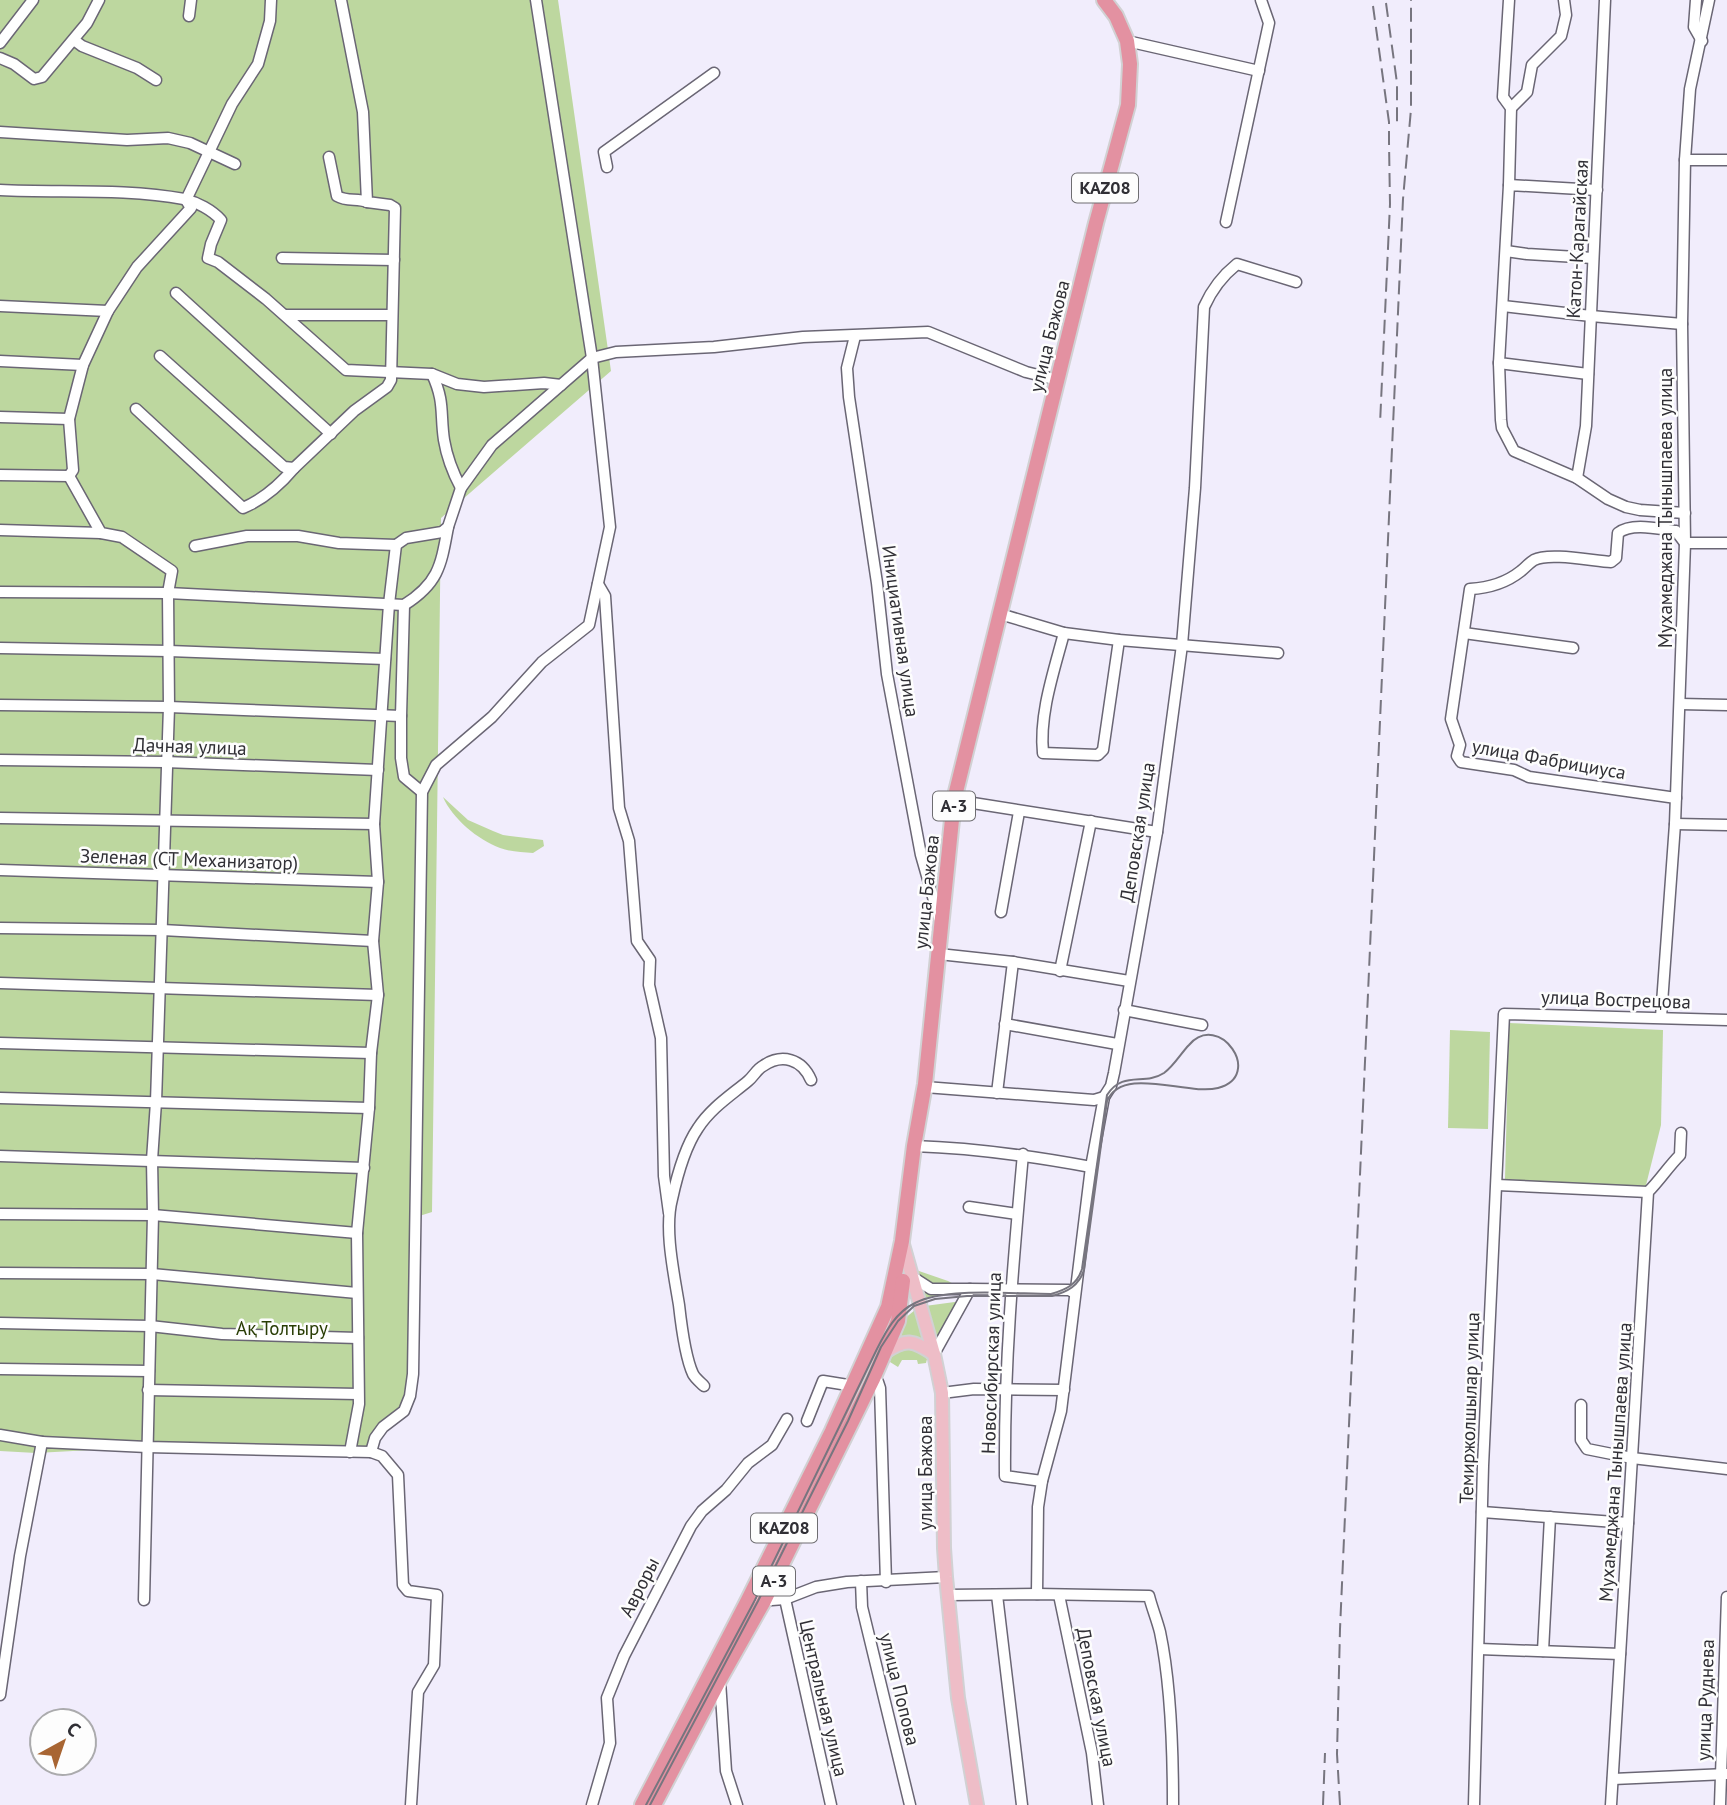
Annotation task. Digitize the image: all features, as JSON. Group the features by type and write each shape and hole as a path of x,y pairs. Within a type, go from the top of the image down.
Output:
{"highway":[{"name":"улица Бажова","path":"902,1241 914,1146 925,1087 954,800 1128,105 1130,64 1127,41 1116,16 1104,0"},
{"path":"885,1352 898,1321 902,1241"},
{"name":"KAZ08","path":"642,1805 715,1677 748,1600 854,1386 888,1307 902,1241"},
{"name":"А-3","path":"654,1805 715,1677 764,1601 885,1352"}],"main road":[{"name":"улица Бажова","path":"902,1241 914,1278 942,1393 946,1577 958,1698 977,1805"},
{"path":"885,1352 898,1342 908,1342 918,1343 934,1354"}],"street":[{"path":"0,43 33,0"},
{"path":"0,58 14,64 34,79 42,77 87,23 99,0"},
{"path":"189,16 191,0"},
{"path":"186,200 232,104 258,64 270,21 271,0"},
{"path":"341,0 363,112 367,202"},
{"path":"371,1452 375,1438 383,1427 404,1411 410,1396 413,1374 422,792 436,765 492,717 542,662 589,625 610,527 592,358 536,0"},
{"path":"1226,222 1269,23 1261,0"},
{"path":"1509,0 1503,97 1511,108 1499,363 1502,428 1514,451 1577,478 1608,499 1626,507 1685,513"},
{"path":"1511,108 1527,92 1532,65 1561,36 1566,15 1564,0"},
{"name":"Катон-Карагайская","path":"1577,478 1586,426 1605,0"},
{"path":"1696,0 1694,27 1702,41"},
{"name":"Мухамеджана Тынышпаева улица","path":"1661,1017 1675,824 1685,542 1682,324 1685,160 1690,89 1709,0"},
{"path":"74,40 82,46 137,68 156,80"},
{"path":"1127,41 1259,71"},
{"path":"607,167 604,152 715,73"},
{"path":"0,132 127,140 168,138 210,152 235,164"},
{"path":"136,409 243,508 260,501 284,481 294,468 354,411 387,387 392,373 395,208 361,200 346,201 337,196 329,157"},
{"path":"1685,160 1727,160"},
{"path":"1509,185 1597,190"},
{"path":"0,190 108,193 186,200 203,206 221,220 208,258 218,262 286,315 346,370 432,374 457,384 484,387 544,383 561,385"},
{"path":"69,476 73,470 69,419 83,365 108,311 137,267 191,208 186,200"},
{"path":"1506,251 1593,258"},
{"path":"282,258 394,260"},
{"name":"Деповская улица","path":"1037,1594 1038,1507 1042,1481 1061,1411 1091,1167 1104,1097 1111,1086 1157,832 1182,645 1195,488 1204,307 1225,274 1237,264 1296,282"},
{"path":"176,293 331,434"},
{"path":"0,306 108,311"},
{"path":"1503,306 1682,324"},
{"path":"286,315 392,315"},
{"path":"0,592 168,593 404,605 419,596 442,564 448,527 461,488 492,444 592,358 616,352 714,348 803,337 928,332 1026,372 1058,380"},
{"name":"Инициативная улица","path":"855,336 847,368 849,397 877,583 887,674 921,855 942,929"},
{"path":"160,356 284,467 294,468"},
{"path":"0,361 83,365"},
{"path":"1499,363 1588,374"},
{"path":"432,374 442,402 444,438 452,471 461,488"},
{"path":"0,417 69,419"},
{"path":"0,475 69,476"},
{"path":"69,476 101,533"},
{"path":"195,546 247,536 298,536 339,543 396,545 406,538 442,532 448,527"},
{"path":"1573,648 1464,633 1470,589 1487,588 1505,581 1534,560 1545,557 1611,562 1616,558 1618,533 1624,528 1649,527 1676,531 1685,542 1727,543"},
{"path":"0,530 101,533 122,537 172,571 168,593 169,707 152,1160 144,1600"},
{"path":"350,1452 358,1394 357,1233 378,995 373,941 377,883 374,824 389,604 396,545"},
{"path":"598,584 605,596 619,808 629,841 638,941 650,960 649,985 662,1038 664,1176 672,1261 681,1320 694,1374 704,1386"},
{"path":"404,605 401,758 404,777 422,792"},
{"path":"1000,614 1064,633 1278,653"},
{"path":"1064,633 1051,684 1042,739 1043,753 1098,755 1103,750 1119,640"},
{"name":"улица Фабрициуса","path":"1464,633 1451,719 1460,746 1457,756 1461,762 1514,769 1529,777 1676,798"},
{"path":"0,648 385,659"},
{"path":"1680,704 1727,705"},
{"path":"0,705 169,707 401,716"},
{"name":"Дачная улица","path":"0,760 379,769"},
{"path":"954,800 1157,832"},
{"path":"1001,912 1019,812"},
{"path":"0,818 374,824"},
{"path":"1060,971 1091,821"},
{"path":"1675,824 1727,825"},
{"name":"Зеленая (СТ Механизатор)","path":"0,870 377,883"},
{"path":"0,928 162,930 373,941"},
{"path":"939,954 1013,962 1129,981"},
{"path":"997,1093 1013,962"},
{"path":"0,983 378,995"},
{"path":"1124,1010 1202,1025"},
{"name":"улица Вострецова","path":"1504,1014 1727,1020"},
{"name":"Темиржолшылар улица","path":"1474,1805 1482,1512 1504,1014"},
{"path":"1005,1024 1117,1044"},
{"path":"0,1043 371,1053"},
{"path":"669,1213 686,1153 696,1130 730,1094 761,1067 776,1059 795,1061 802,1066 811,1080"},
{"path":"925,1087 1094,1100 1104,1097"},
{"path":"0,1098 369,1108"},
{"path":"1497,1185 1648,1192 1680,1155 1681,1133"},
{"path":"914,1146 1023,1154 1091,1167"},
{"name":"Новосибирская улица","path":"1023,1154 1004,1388 1005,1476 1042,1481"},
{"path":"0,1156 364,1168"},
{"name":"Мухамеджана Тынышпаева улица","path":"1611,1805 1648,1192"},
{"path":"969,1207 1017,1214"},
{"path":"0,1214 153,1215 357,1233"},
{"path":"0,1273 152,1274 357,1293"},
{"path":"914,1278 931,1289 1069,1290 1075,1293"},
{"path":"934,1354 970,1289"},
{"path":"0,1323 150,1326 222,1334 358,1338"},
{"path":"0,1369 149,1371"},
{"path":"873,1379 878,1382 880,1388 886,1582"},
{"path":"807,1421 823,1381 854,1386"},
{"path":"942,1393 1004,1388 1064,1390"},
{"path":"148,1390 358,1394"},
{"path":"1581,1405 1581,1440 1587,1448 1632,1458 1727,1469"},
{"name":"Авроры","path":"592,1805 610,1744 607,1698 624,1656 691,1526 748,1463 772,1445 787,1419"},
{"path":"0,1436 42,1442 371,1452 382,1456 398,1475 403,1585 408,1591 438,1595 434,1665 418,1692 411,1805"},
{"path":"0,1695 20,1556 42,1442"},
{"path":"1482,1512 1628,1523"},
{"path":"1543,1651 1550,1517"},
{"path":"748,1600 785,1599 816,1587 861,1581 886,1582 946,1577"},
{"name":"улица Попова","path":"861,1581 862,1607 910,1805"},
{"path":"948,1595 1149,1596 1164,1656 1173,1762 1173,1805"},
{"path":"997,1595 1022,1805"},
{"name":"Деповская улица","path":"1059,1595 1092,1753 1098,1805"},
{"name":"улица Руднева","path":"1720,1805 1724,1774 1727,1597"},
{"name":"Центральная улица","path":"785,1599 831,1805"},
{"path":"1479,1648 1620,1654"},
{"path":"715,1677 726,1771 737,1805"},
{"path":"1613,1779 1724,1774"}],"green space":[{"name":"Ақ Толтыру","path":"0,0 558,0 611,371 441,518 432,1212 416,1217 413,1374 404,1411 383,1428 371,1452 147,1447 36,1453 0,1451"},
{"path":"443,797 468,820 503,835 543,840 544,846 533,853 500,848 475,834 459,820"},
{"path":"1509,1023 1663,1030 1661,1125 1645,1189 1505,1179"},
{"path":"1450,1030 1490,1032 1488,1129 1448,1128"},
{"path":"916,1270 963,1289 960,1292 923,1298"},
{"path":"962,1301 938,1348 925,1306"},
{"path":"915,1310 924,1341 901,1337 904,1319"},
{"path":"898,1347 917,1347 927,1359 926,1363 902,1360 898,1367 890,1362"}],"tram line":[{"path":"646,1805 755,1600 892,1323 902,1311 928,1298 962,1293 1051,1294 1074,1283 1082,1269 1107,1095 1113,1087 1127,1080 1156,1077 1164,1073 1189,1045 1201,1036 1213,1035 1224,1040 1237,1060 1238,1071 1231,1081 1218,1088 1141,1083 1115,1090 1107,1101 1084,1270 1076,1284 1052,1296 967,1296 935,1299 914,1306 898,1321 881,1347 848,1421 758,1601 650,1805"}],"railway":[{"path":"1340,1805 1337,1754 1340,1629 1403,199 1411,109 1411,0"},
{"path":"1386,3 1397,83 1397,127"},
{"path":"1373,6 1389,122 1390,204 1380,424"},
{"path":"1323,1805 1325,1753"}]}
